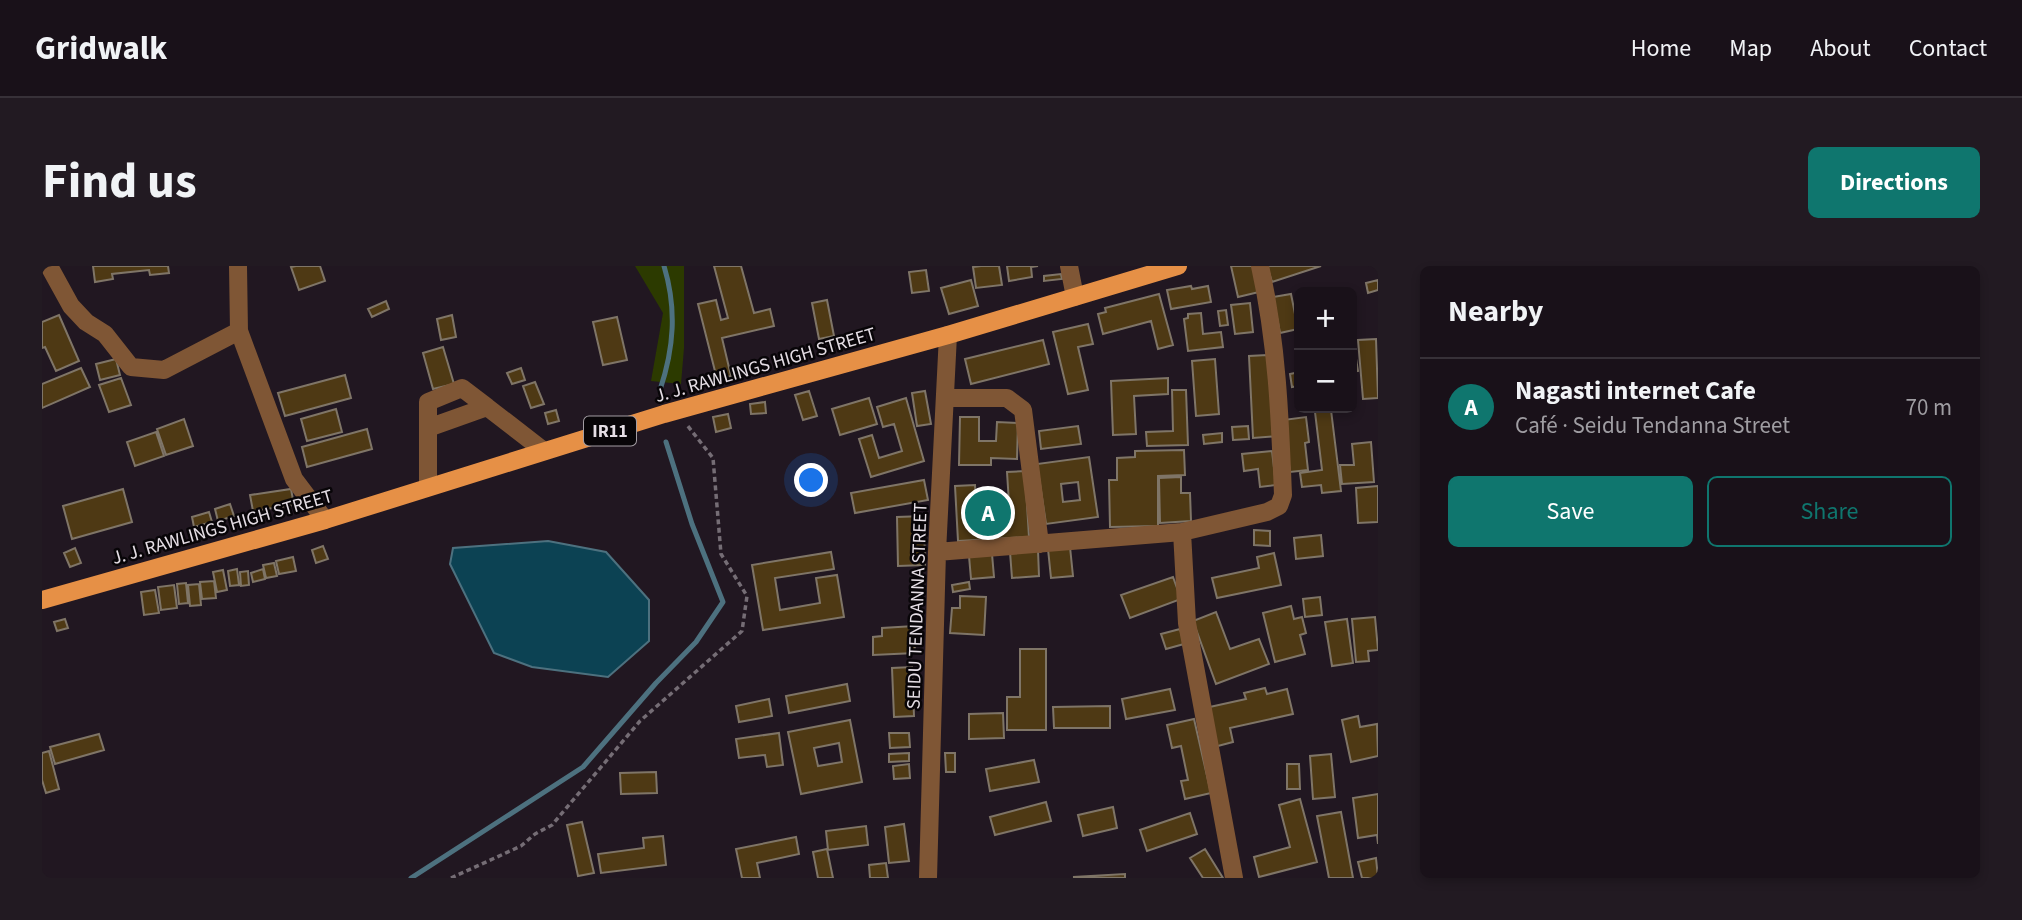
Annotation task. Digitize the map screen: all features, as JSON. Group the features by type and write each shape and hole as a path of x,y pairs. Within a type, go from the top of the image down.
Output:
{"main road":[{"name":"J. J. RAWLINGS HIGH STREET","path":"42,600 325,520 676,411 948,335 1169,267"}],"street":[{"path":"49,266 71,306 86,322 105,334 131,367 164,370 239,331"},
{"path":"238,266 239,331 295,479 325,520"},
{"path":"1069,266 1075,297"},
{"path":"937,552 1182,532 1267,512 1279,506 1283,495 1279,386 1260,266"},
{"name":"SEIDU TENDANNA STREET","path":"928,878 937,552 948,335"},
{"path":"428,487 428,402 462,388 544,451"},
{"path":"945,398 1007,398 1023,410 1040,544"},
{"path":"428,428 487,407"},
{"path":"1182,532 1187,623 1234,878"}],"path":[{"path":"451,878 521,846 552,825 640,721 742,631 747,596 721,554 713,458 676,411"}],"green space":[{"path":"635,266 684,266 681,384 651,381 663,313"}],"water":[{"path":"548,541 606,552 649,600 649,641 608,677 532,667 494,653 450,564 453,548"}],"building":[{"path":"93,266 168,266 169,273 150,275 149,270 112,274 113,279 95,282"},
{"path":"320,266 325,281 299,290 291,267"},
{"path":"714,266 741,266 754,313 770,309 774,326 722,338 731,376 717,379 698,304 716,300 721,320 728,318"},
{"path":"999,266 1002,285 976,288 973,267"},
{"path":"1007,266 1038,266 1031,267 1032,277 1009,281"},
{"path":"1231,266 1254,266 1259,292 1238,297"},
{"path":"1267,266 1321,266 1272,282"},
{"path":"926,270 929,291 912,293 909,272"},
{"path":"1061,274 1062,279 1044,281 1044,276"},
{"path":"971,280 978,306 949,314 941,288"},
{"path":"1378,280 1378,290 1368,293 1366,283"},
{"path":"1191,286 1192,289 1208,286 1211,302 1171,309 1167,290"},
{"path":"1159,294 1173,345 1158,349 1151,321 1103,334 1098,314 1106,312 1105,308"},
{"path":"1291,294 1294,330 1280,333 1273,297"},
{"path":"827,300 834,336 819,339 812,303"},
{"path":"386,301 389,309 372,317 368,309"},
{"path":"1250,303 1253,332 1235,334 1231,305"},
{"path":"1226,310 1228,325 1220,326 1218,311"},
{"path":"1201,313 1203,334 1221,332 1223,347 1188,351 1184,319 1188,318 1188,314"},
{"path":"59,315 79,361 56,371 45,347 42,348 42,322"},
{"path":"452,315 456,337 441,340 437,319"},
{"path":"617,317 627,360 603,365 593,322"},
{"path":"1088,324 1093,344 1078,347 1088,390 1068,394 1053,332"},
{"path":"1376,339 1378,398 1363,399 1358,340"},
{"path":"1043,340 1049,364 971,384 965,359"},
{"path":"443,347 454,384 433,389 423,353"},
{"path":"1267,355 1278,436 1253,438 1249,356"},
{"path":"116,359 120,375 100,380 96,364"},
{"path":"1215,359 1219,414 1196,416 1192,361"},
{"path":"81,368 90,387 42,408 42,384"},
{"path":"521,368 525,380 512,384 507,373"},
{"path":"1294,373 1294,387 1292,387 1290,374"},
{"path":"345,375 351,398 285,416 278,393"},
{"path":"121,378 131,405 109,412 99,385"},
{"path":"1168,378 1168,394 1134,396 1136,434 1113,435 1111,381"},
{"path":"535,382 544,404 531,408 523,386"},
{"path":"1172,390 1186,390 1188,445 1147,446 1146,432 1173,431"},
{"path":"809,391 817,416 803,420 795,395"},
{"path":"925,391 931,424 917,426 912,393"},
{"path":"869,398 877,424 840,435 832,409"},
{"path":"906,398 924,461 871,477 859,439 872,435 879,458 902,451 894,424 883,427 877,407"},
{"path":"765,402 766,413 751,414 750,404"},
{"path":"336,409 342,432 307,441 301,419"},
{"path":"556,410 559,421 548,424 545,413"},
{"path":"1315,413 1331,413 1341,491 1322,493 1321,485 1302,487 1300,473 1322,470"},
{"path":"728,414 731,428 716,432 713,417"},
{"path":"960,417 979,417 979,441 996,441 997,422 1018,423 1017,459 991,458 991,465 959,465"},
{"path":"1306,417 1308,470 1290,472 1283,420"},
{"path":"184,419 193,446 166,455 157,429"},
{"path":"1078,426 1081,444 1041,449 1039,431"},
{"path":"1248,426 1249,439 1233,440 1232,427"},
{"path":"367,429 372,449 307,467 302,447"},
{"path":"156,432 164,456 135,466 127,442"},
{"path":"1222,433 1222,442 1204,444 1203,435"},
{"path":"1371,442 1374,482 1342,484 1340,465 1354,465 1352,444"},
{"path":"1184,450 1185,475 1158,476 1158,526 1110,527 1109,480 1117,480 1117,458 1135,457 1135,451"},
{"path":"1272,451 1276,485 1260,487 1258,469 1244,471 1242,454"},
{"path":"1089,457 1098,517 1046,524 1037,464","holes":["1078,482 1080,500 1063,502 1061,484"]},
{"path":"1025,471 1029,537 958,541 955,486 975,485 977,521 1010,519 1007,472"},
{"path":"1181,477 1181,493 1190,493 1191,521 1160,523 1159,478"},
{"path":"924,480 928,500 855,513 851,493"},
{"path":"1378,486 1378,522 1358,523 1356,488"},
{"path":"123,489 132,522 72,539 63,506"},
{"path":"291,489 294,505 253,511 250,495"},
{"path":"230,504 234,516 218,521 215,509"},
{"path":"209,512 212,522 194,527 192,517"},
{"path":"924,516 925,565 898,566 897,517"},
{"path":"1254,530 1270,531 1270,546 1254,545"},
{"path":"1321,535 1323,556 1296,559 1294,538"},
{"path":"323,546 328,559 316,563 312,550"},
{"path":"1070,547 1073,576 1051,578 1048,549"},
{"path":"75,548 81,563 70,567 64,553"},
{"path":"1038,550 1039,576 1012,578 1010,552"},
{"path":"831,552 834,569 775,578 780,610 820,603 816,578 837,575 844,617 763,630 752,565"},
{"path":"1274,553 1281,585 1217,598 1212,578 1259,568 1257,557"},
{"path":"992,554 994,577 971,579 969,556"},
{"path":"293,557 296,571 279,574 276,561"},
{"path":"274,563 277,576 266,578 263,565"},
{"path":"237,569 239,585 230,586 228,571"},
{"path":"263,569 265,579 253,582 251,573"},
{"path":"223,570 227,590 217,592 213,572"},
{"path":"248,571 249,585 241,586 240,572"},
{"path":"1173,577 1181,599 1130,618 1121,595"},
{"path":"214,581 216,598 202,599 200,582"},
{"path":"969,582 970,589 953,592 952,585"},
{"path":"186,583 188,603 179,604 177,584"},
{"path":"199,584 201,605 190,606 188,585"},
{"path":"174,585 177,608 161,610 158,587"},
{"path":"155,590 159,613 144,615 141,592"},
{"path":"960,596 986,597 984,635 950,633 952,608 960,608"},
{"path":"1320,597 1322,615 1305,617 1303,599"},
{"path":"1291,606 1294,619 1302,617 1306,633 1300,635 1305,654 1275,662 1263,613"},
{"path":"1216,612 1230,649 1259,639 1269,664 1216,684 1193,621"},
{"path":"1375,617 1378,650 1368,651 1369,661 1356,662 1352,619"},
{"path":"65,619 68,628 57,631 54,622"},
{"path":"1347,619 1353,663 1332,666 1325,622"},
{"path":"914,626 915,653 873,655 873,637 882,636 882,628"},
{"path":"1180,629 1184,644 1166,649 1161,634"},
{"path":"1020,649 1046,649 1046,730 1007,730 1007,697 1020,697"},
{"path":"912,667 914,716 894,717 892,668"},
{"path":"847,684 850,701 789,713 786,696"},
{"path":"1265,688 1267,694 1287,689 1293,714 1230,728 1233,742 1214,747 1205,708 1246,699 1244,693"},
{"path":"1170,689 1175,710 1126,719 1122,699"},
{"path":"769,699 772,716 739,722 736,706"},
{"path":"1110,706 1110,728 1054,728 1053,707"},
{"path":"1003,713 1004,738 969,739 969,714"},
{"path":"1358,716 1360,727 1377,724 1378,756 1351,762 1342,720"},
{"path":"1194,719 1211,793 1185,799 1181,781 1188,780 1181,746 1172,748 1167,725"},
{"path":"850,720 862,782 801,794 788,732","holes":["839,743 842,762 818,766 814,748"]},
{"path":"779,733 783,765 767,767 765,755 739,758 736,739"},
{"path":"889,733 909,733 910,747 890,748"},
{"path":"99,734 104,750 55,764 50,747"},
{"path":"49,751 59,789 46,793 42,780 42,753"},
{"path":"909,753 909,761 889,762 889,754"},
{"path":"945,753 955,753 955,772 946,772"},
{"path":"1331,754 1335,797 1313,799 1310,756"},
{"path":"1034,760 1039,782 990,791 986,769"},
{"path":"909,764 910,778 894,779 893,766"},
{"path":"1287,764 1299,764 1300,789 1287,789"},
{"path":"656,772 657,793 621,794 620,773"},
{"path":"1378,794 1378,844 1377,835 1358,838 1353,798"},
{"path":"1300,799 1317,862 1259,877 1254,857 1290,847 1279,805"},
{"path":"1046,802 1051,821 995,835 990,817"},
{"path":"1113,807 1117,828 1083,836 1078,815"},
{"path":"1341,812 1353,878 1329,878 1317,816"},
{"path":"1190,813 1197,834 1147,851 1140,830"},
{"path":"582,822 594,873 578,876 567,825"},
{"path":"904,824 909,861 889,863 885,827"},
{"path":"866,826 868,845 828,850 826,831"},
{"path":"663,836 666,865 601,873 598,854 644,848 643,838"},
{"path":"796,837 799,854 757,863 760,878 742,878 736,849"},
{"path":"827,849 833,878 818,878 813,852"},
{"path":"1205,849 1223,878 1203,878 1190,858"},
{"path":"1376,858 1378,878 1362,878 1358,862"},
{"path":"886,863 888,878 870,878 869,865"},
{"path":"1125,874 1125,878 1073,877"}],"waterway":[{"path":"660,390 672,328 671,298 664,266"},
{"path":"411,878 583,767 656,683 696,642 723,602 692,524 666,442"}],"place":[{"name":"Nagasti internet Cafe","path":"988,513"}]}
